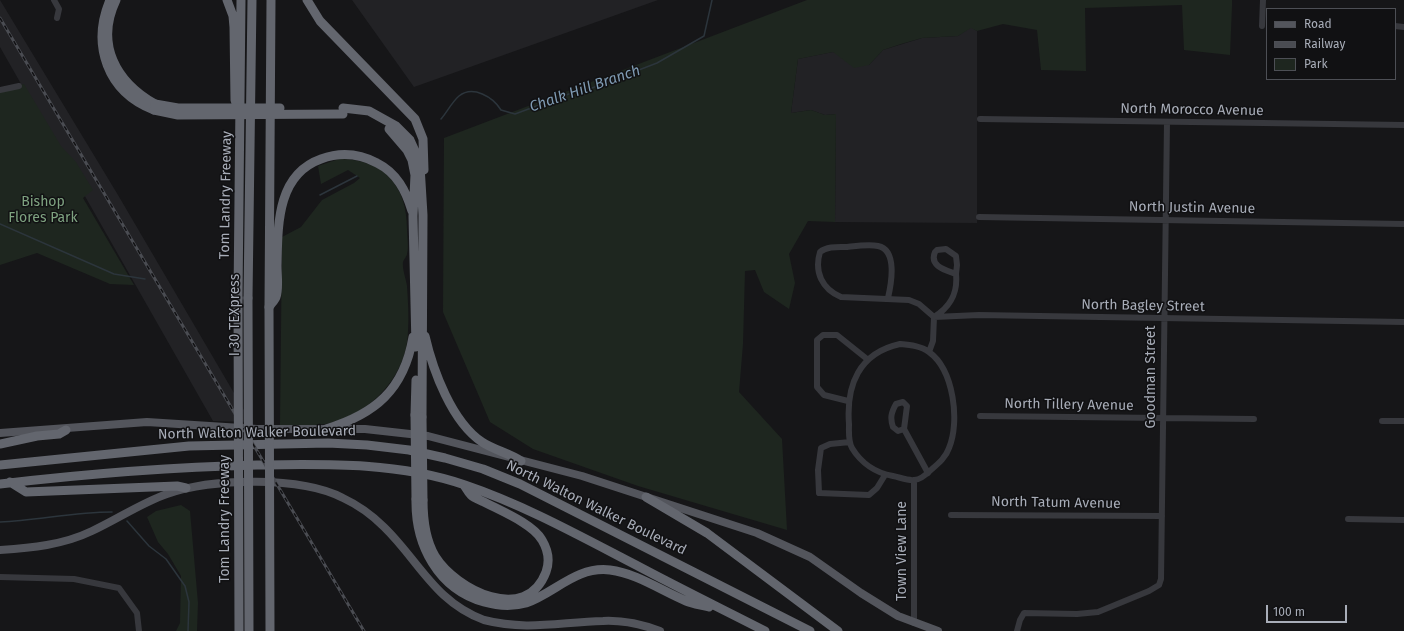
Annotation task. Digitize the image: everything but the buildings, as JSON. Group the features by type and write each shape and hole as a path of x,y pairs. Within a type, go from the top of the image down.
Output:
{"highway":[{"path":"110,0 104,18 102,34 102,44 106,65 118,84 129,97 155,107 343,111 361,109 378,115 396,126 410,140 420,166 418,215 419,326 421,346 418,416 419,500 416,521 421,541 434,567 453,587 477,600 501,606 514,606 528,602 571,578 584,573 610,570 648,584 688,602 725,611"},
{"path":"116,0 109,26 109,44 112,59 125,81 155,107"},
{"path":"227,0 233,16 235,100 241,120"},
{"name":"Tom Landry Freeway","path":"239,631 238,298 241,120 241,0"},
{"name":"I 30 TEXpress","path":"249,631 248,298 252,0"},
{"path":"270,0 272,300 270,631"},
{"path":"307,0 320,21 415,119 421,134 424,150 418,215"},
{"path":"272,300 278,225 283,200 297,176 316,160 348,154 359,156 381,165 399,182 418,215"},
{"path":"326,429 358,418 380,403 394,385 409,356 419,326"},
{"path":"419,326 435,370 460,420 467,429 484,444 510,454 521,461"},
{"path":"0,444 37,436 59,434 66,430"},
{"name":"North Walton Walker Boulevard","path":"0,465 189,446 328,443 367,445 409,450 476,466 520,484 810,631"},
{"path":"0,484 186,467 321,464 392,468 427,474 464,484 542,517 765,631"},
{"path":"10,482 26,492 177,486 186,488"},
{"path":"419,500 429,544 435,556 454,578 478,593 491,596 513,598 532,592 543,580 548,567 548,557 542,539 523,524 471,495 464,484"},
{"path":"646,497 707,533 838,631"}],"main road":[{"path":"0,434 66,430 146,422 257,429 365,429 409,433 582,476 782,543 810,557 881,606 914,623 938,631"},
{"path":"0,550 43,546 76,537 91,532 151,500 186,488 223,484 287,483 305,486 341,497 372,516 386,528 439,592 468,614 485,621 520,629 547,628 602,621 620,621 639,624 660,631"}],"street":[{"path":"54,0 59,9 57,18"},
{"path":"1262,26 1263,0"},
{"path":"0,90 19,86"},
{"name":"North Morocco Avenue","path":"980,119 1404,125"},
{"name":"Goodman Street","path":"1017,631 1024,613 1093,613 1149,591 1159,585 1162,573 1167,122"},
{"name":"North Justin Avenue","path":"979,217 1404,224"},
{"path":"888,298 893,279 891,261 884,248 878,246 857,246 829,248 820,252 818,261 820,277 826,287 833,294 841,297 888,298 914,302 934,317"},
{"path":"934,317 946,309 957,283 956,256 946,249 937,250 933,255 935,264 956,274"},
{"name":"North Bagley Street","path":"934,317 979,315 1404,322"},
{"path":"929,352 933,341 934,317"},
{"path":"848,401 824,395 817,388 817,340 823,335 837,335 867,359"},
{"path":"900,344 915,346 929,352 939,364 950,385 954,408 950,448 945,456 928,473 914,480 885,475 870,468 856,454 850,442 848,401 852,385 867,359 878,350 900,344"},
{"name":"North Tillery Avenue","path":"980,416 1254,419"},
{"path":"1382,421 1404,421"},
{"path":"904,429 928,473"},
{"path":"850,442 830,444 820,448 818,470 819,493 869,495 877,488 885,475"},
{"name":"Town View Lane","path":"914,480 914,623"},
{"name":"North Tatum Avenue","path":"951,514 1162,516"},
{"path":"1348,519 1404,520"},
{"path":"0,577 74,579 119,588 136,613 139,631"}],"shaded area":[{"path":"0,0 118,195 251,422 213,421 0,47"},
{"path":"352,0 658,0 414,87"},
{"path":"971,27 977,31 977,223 835,222 836,114 825,115 811,110 791,113 798,59 833,52 869,65 883,50 922,38 958,36"}],"green space":[{"path":"807,0 1232,0 1232,6 1230,55 1184,50 1182,5 1085,8 1086,71 1041,70 1037,30 1003,24 977,31 971,28 958,36 922,38 901,44 883,50 869,65 854,68 833,52 798,59 791,113 811,110 825,115 836,114 835,222 808,221 789,254 795,283 789,309 764,292 755,270 745,271 743,344 739,392 782,439 787,530 638,486 533,449 490,422 443,312 444,138"},
{"name":"Bishop Flores Park","path":"24,84 61,146 76,162 93,190 83,198 134,285 110,284 37,253 0,265 0,90"},
{"path":"339,159 355,160 369,164 380,170 390,178 403,200 406,214 408,245 407,255 403,262 407,286 408,308 406,348 401,364 393,379 383,392 356,413 341,420 325,424 280,425 282,237 301,227 322,200 354,183 360,178 348,170 321,184 318,166"},
{"path":"181,505 190,511 198,603 197,631 176,631 180,623 181,576 168,554 158,542 147,517 156,511"}],"waterway":[{"name":"Chalk Hill Branch","path":"441,119 456,98 464,93 476,92 482,94 493,101 501,110 515,114 577,91 592,88 657,63 704,36 712,0"},
{"name":"Chalk Hill Branch","path":"320,195 357,176"},
{"name":"Chalk Hill Branch","path":"0,224 114,274 145,279"},
{"name":"Chalk Hill Branch","path":"0,522 84,513 112,512"},
{"name":"Chalk Hill Branch","path":"127,521 149,546 166,559 185,586 189,602 188,631"}],"railway":[{"path":"0,18 364,631"}]}
